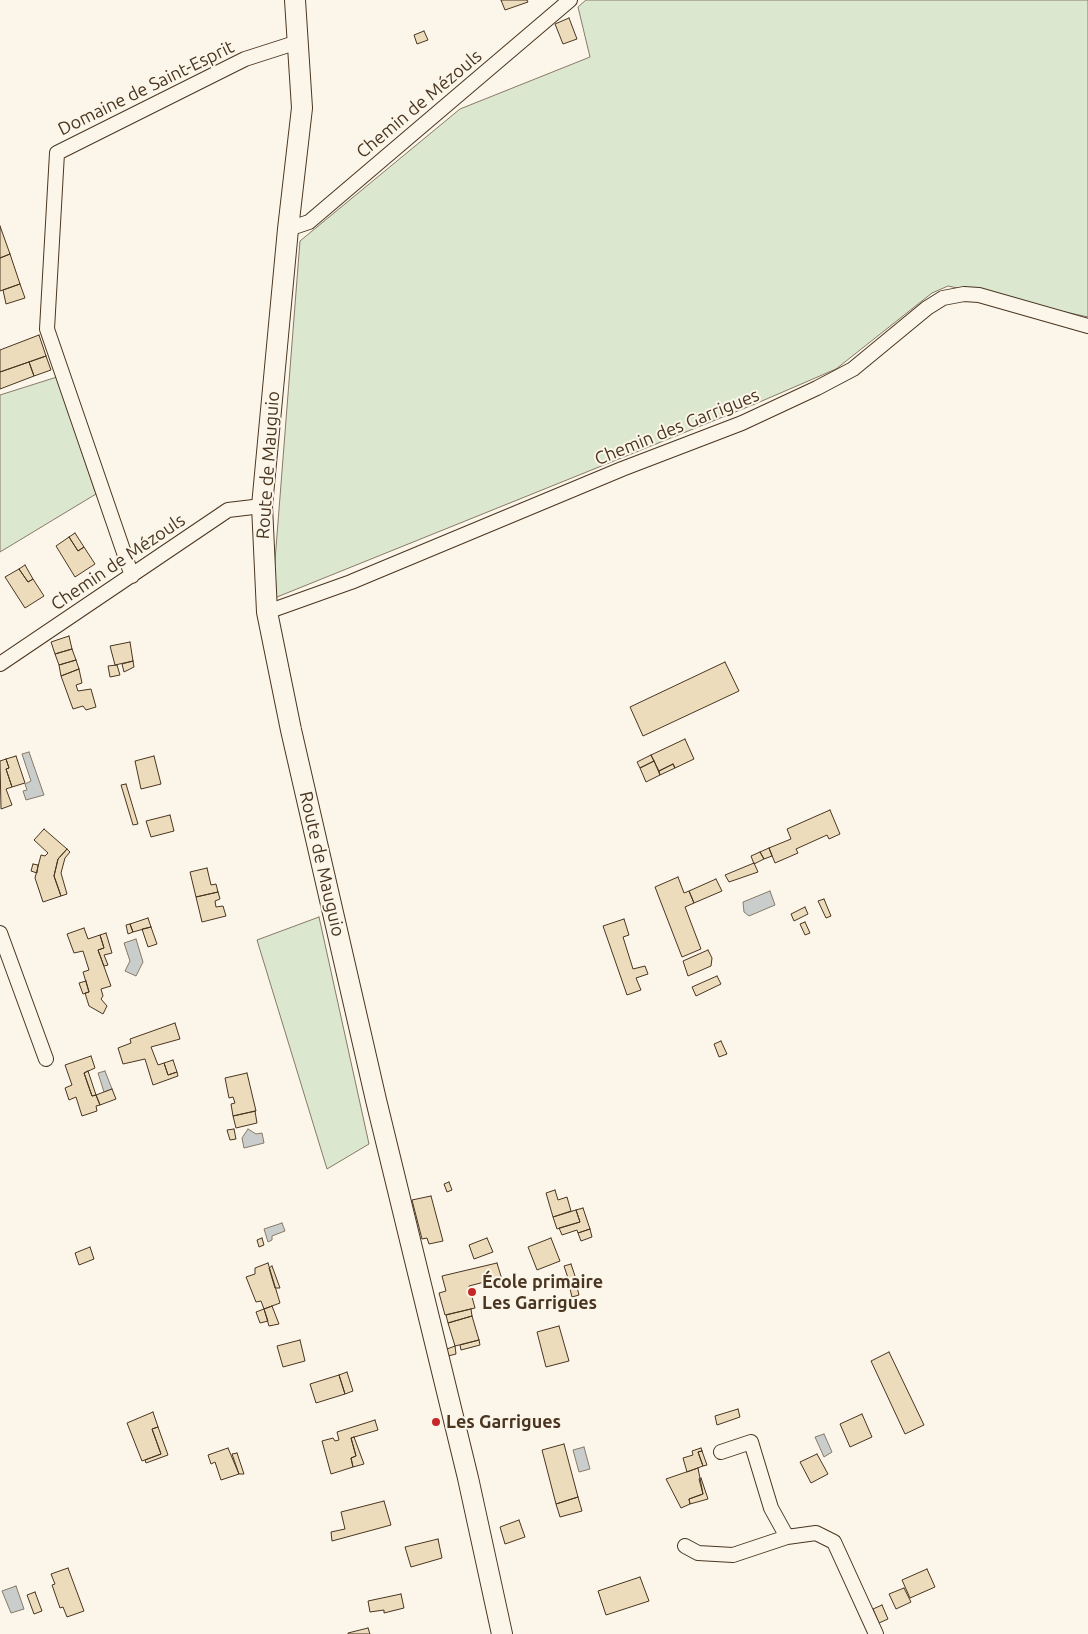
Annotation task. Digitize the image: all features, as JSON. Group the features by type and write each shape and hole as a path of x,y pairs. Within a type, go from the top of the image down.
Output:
{"street":[{"name":"Route de Mauguio","path":"295,0 302,108 288,229 262,506 267,612 376,1100 468,1478 502,1634"},
{"name":"Chemin de Mézouls","path":"288,229 309,222 570,0"},
{"name":"Domaine de Saint-Esprit","path":"132,576 48,329 57,153 245,59 298,42"},
{"name":"Chemin des Garrigues","path":"267,612 350,582 767,411 853,369 943,298 964,294 979,295 1088,326"},
{"name":"Chemin de Mézouls","path":"0,664 228,510 262,506"},
{"path":"0,933 46,1059"},
{"path":"721,1452 751,1442 771,1508 787,1537"},
{"path":"685,1546 698,1553 733,1555 787,1537 816,1533 834,1542 876,1634"}],"green space":[{"path":"586,0 1088,0 1088,317 948,286 932,293 836,369 755,404 272,599 300,241 460,109 590,57 578,7"},
{"path":"57,377 96,494 0,552 0,395"},
{"path":"319,917 369,1144 327,1169 257,940"}],"shaded area":[{"path":"29,752 44,795 26,800 23,791 27,790 25,784 31,781 22,754"},
{"path":"770,891 775,905 749,916 744,912 743,902"},
{"path":"136,939 143,962 136,976 125,971 130,961 124,943"},
{"path":"105,1071 112,1089 104,1092 98,1073"},
{"path":"248,1129 256,1134 262,1133 264,1143 244,1148 242,1138"},
{"path":"282,1223 285,1231 272,1236 272,1240 268,1242 264,1229"},
{"path":"824,1434 832,1452 824,1457 815,1437"},
{"path":"584,1447 590,1469 579,1472 573,1450"},
{"path":"16,1586 24,1609 11,1613 2,1591"}],"building":[{"path":"501,0 527,0 528,2 505,10"},
{"path":"569,18 577,39 563,44 555,24"},
{"path":"424,31 428,40 417,44 414,35"},
{"path":"0,226 10,254 0,258"},
{"path":"10,254 20,284 0,291 0,258"},
{"path":"20,284 25,298 6,304 3,290"},
{"path":"39,335 46,356 0,372 0,350"},
{"path":"46,356 51,370 34,376 29,362"},
{"path":"29,362 34,376 0,389 0,372"},
{"path":"75,533 84,547 78,551 69,537"},
{"path":"69,537 78,551 84,547 95,564 75,577 56,546"},
{"path":"25,565 33,579 28,582 19,569"},
{"path":"19,569 28,582 33,579 44,596 25,608 5,577"},
{"path":"69,636 72,649 55,654 51,642"},
{"path":"130,642 133,661 115,665 110,646"},
{"path":"72,649 76,660 59,665 55,654"},
{"path":"76,660 79,669 61,676 59,665"},
{"path":"133,661 134,667 124,672 122,664"},
{"path":"725,662 739,691 643,736 630,707"},
{"path":"117,665 120,675 110,677 108,666"},
{"path":"79,669 82,683 76,685 78,691 91,689 96,707 86,710 83,706 73,709 61,676"},
{"path":"685,739 694,759 675,768 673,764 659,771 651,755"},
{"path":"651,755 654,761 640,768 637,762"},
{"path":"16,756 25,783 12,787 6,769 9,768 6,759"},
{"path":"154,756 161,784 141,789 135,761"},
{"path":"6,759 9,768 6,769 12,787 6,789 12,805 1,809 0,761"},
{"path":"654,761 660,775 646,782 640,768"},
{"path":"673,764 675,768 660,775 659,771"},
{"path":"126,784 138,824 133,825 121,785"},
{"path":"830,810 840,834 829,839 827,835 796,849 798,853 775,863 769,848 791,839 787,829"},
{"path":"170,815 174,831 151,837 146,821"},
{"path":"44,829 67,849 58,859 54,876 61,896 43,902 35,878 41,855 45,856 48,853 34,840"},
{"path":"769,848 772,856 764,859 760,852"},
{"path":"67,849 70,852 65,858 61,873 67,894 61,896 54,876 58,859"},
{"path":"760,852 764,859 754,864 751,856"},
{"path":"754,863 758,872 729,882 725,875"},
{"path":"33,864 38,865 37,873 31,871"},
{"path":"207,868 211,885 216,884 218,892 196,897 190,872"},
{"path":"678,877 684,893 689,891 694,903 685,907 701,949 682,957 655,887"},
{"path":"716,879 722,891 694,903 689,891"},
{"path":"218,892 220,899 215,901 216,907 223,906 226,916 202,922 196,897"},
{"path":"824,899 831,916 826,918 818,901"},
{"path":"805,907 808,914 794,921 791,914"},
{"path":"148,918 151,927 133,932 130,924"},
{"path":"624,919 629,935 623,937 633,969 645,966 648,974 636,978 641,990 627,995 603,926"},
{"path":"805,922 810,933 805,935 800,924"},
{"path":"130,924 133,932 128,934 126,925"},
{"path":"151,927 157,944 148,947 142,929"},
{"path":"84,928 88,939 100,935 104,948 98,950 111,986 101,989 103,996 101,999 107,1006 103,1014 89,1006 85,993 89,992 83,972 89,970 83,951 74,953 67,934"},
{"path":"106,933 112,953 104,955 108,965 104,966 98,950 104,948 100,935"},
{"path":"708,950 712,958 711,966 688,976 683,961"},
{"path":"717,976 721,984 696,996 692,987"},
{"path":"86,981 89,992 83,994 79,983"},
{"path":"175,1023 180,1039 151,1047 158,1065 164,1063 168,1075 177,1072 178,1076 153,1085 145,1059 123,1064 118,1048 131,1043 130,1039"},
{"path":"721,1041 727,1054 719,1057 714,1044"},
{"path":"91,1056 95,1068 84,1073 92,1096 96,1095 100,1105 96,1106 97,1111 82,1116 76,1097 69,1100 65,1088 72,1085 65,1065"},
{"path":"173,1060 177,1072 168,1075 164,1063"},
{"path":"88,1071 96,1095 92,1096 84,1073"},
{"path":"247,1073 256,1111 233,1116 231,1104 235,1103 233,1097 229,1098 225,1078"},
{"path":"112,1089 116,1099 100,1105 96,1095"},
{"path":"255,1111 257,1123 236,1128 233,1116"},
{"path":"234,1129 236,1139 230,1140 227,1130"},
{"path":"449,1182 452,1190 447,1192 444,1184"},
{"path":"555,1190 558,1200 567,1197 571,1211 553,1217 546,1193"},
{"path":"431,1196 443,1241 429,1244 427,1238 422,1239 412,1200"},
{"path":"583,1208 590,1229 578,1233 577,1230 562,1235 559,1228 580,1222 576,1210"},
{"path":"576,1210 580,1222 557,1229 553,1217"},
{"path":"590,1229 592,1237 581,1241 578,1233"},
{"path":"262,1238 264,1245 259,1247 257,1240"},
{"path":"487,1238 493,1252 474,1259 469,1245"},
{"path":"551,1238 560,1261 537,1270 528,1247"},
{"path":"90,1247 94,1259 79,1265 75,1253"},
{"path":"268,1263 280,1303 264,1309 261,1301 256,1302 246,1277 255,1274 255,1268"},
{"path":"497,1263 504,1286 494,1288 492,1280 469,1286 475,1308 445,1315 439,1293 446,1291 442,1276"},
{"path":"571,1264 577,1282 570,1284 564,1266"},
{"path":"272,1266 280,1288 275,1288 269,1268"},
{"path":"577,1287 579,1295 572,1297 570,1289"},
{"path":"272,1306 279,1324 269,1326 264,1309"},
{"path":"264,1309 268,1321 260,1323 256,1312"},
{"path":"471,1309 472,1316 448,1323 446,1315"},
{"path":"472,1316 479,1340 455,1346 448,1323"},
{"path":"559,1326 569,1361 546,1367 537,1332"},
{"path":"300,1340 305,1361 283,1367 277,1346"},
{"path":"479,1340 480,1345 461,1350 460,1345"},
{"path":"455,1346 456,1354 448,1356 447,1349"},
{"path":"889,1352 924,1425 905,1434 871,1361"},
{"path":"347,1372 353,1391 345,1394 339,1375"},
{"path":"339,1375 345,1394 316,1403 310,1384"},
{"path":"738,1409 740,1417 717,1425 715,1416"},
{"path":"153,1412 158,1427 152,1429 161,1454 142,1461 127,1423"},
{"path":"862,1414 872,1437 850,1447 840,1424"},
{"path":"375,1420 378,1430 351,1438 356,1456 351,1458 353,1467 331,1474 322,1441 333,1438 335,1441 339,1440 337,1432"},
{"path":"158,1427 168,1455 146,1463 145,1460 161,1454 152,1429"},
{"path":"354,1437 364,1464 353,1467 351,1458 356,1456 351,1438"},
{"path":"564,1444 578,1497 556,1504 542,1450"},
{"path":"228,1448 239,1474 221,1480 215,1462 211,1464 208,1455"},
{"path":"701,1448 702,1451 698,1452 703,1466 687,1472 683,1458 693,1455 692,1451"},
{"path":"702,1451 707,1465 703,1466 698,1452"},
{"path":"237,1453 244,1474 239,1474 232,1454"},
{"path":"817,1454 828,1474 811,1483 800,1462"},
{"path":"698,1468 703,1494 689,1499 690,1504 681,1508 666,1479"},
{"path":"701,1478 708,1499 690,1504 689,1499 703,1494 699,1479"},
{"path":"578,1497 582,1511 560,1517 556,1504"},
{"path":"384,1501 391,1525 332,1541 331,1532 345,1529 341,1512"},
{"path":"519,1520 525,1537 505,1544 500,1527"},
{"path":"438,1539 442,1558 411,1567 405,1547"},
{"path":"68,1568 84,1611 67,1617 63,1607 60,1608 52,1585 55,1584 51,1574"},
{"path":"927,1569 935,1587 910,1598 902,1580"},
{"path":"640,1577 649,1601 606,1615 598,1591"},
{"path":"904,1588 911,1602 896,1609 889,1594"},
{"path":"35,1592 42,1611 34,1614 27,1595"},
{"path":"401,1594 404,1608 384,1613 384,1610 370,1612 368,1601"},
{"path":"882,1605 888,1619 879,1623 873,1609"},
{"path":"368,1628 370,1634 348,1634 348,1633"}],"place":[{"name":"École primaire Les Garrigues","path":"472,1292"},
{"name":"Les Garrigues","path":"436,1422"}]}
